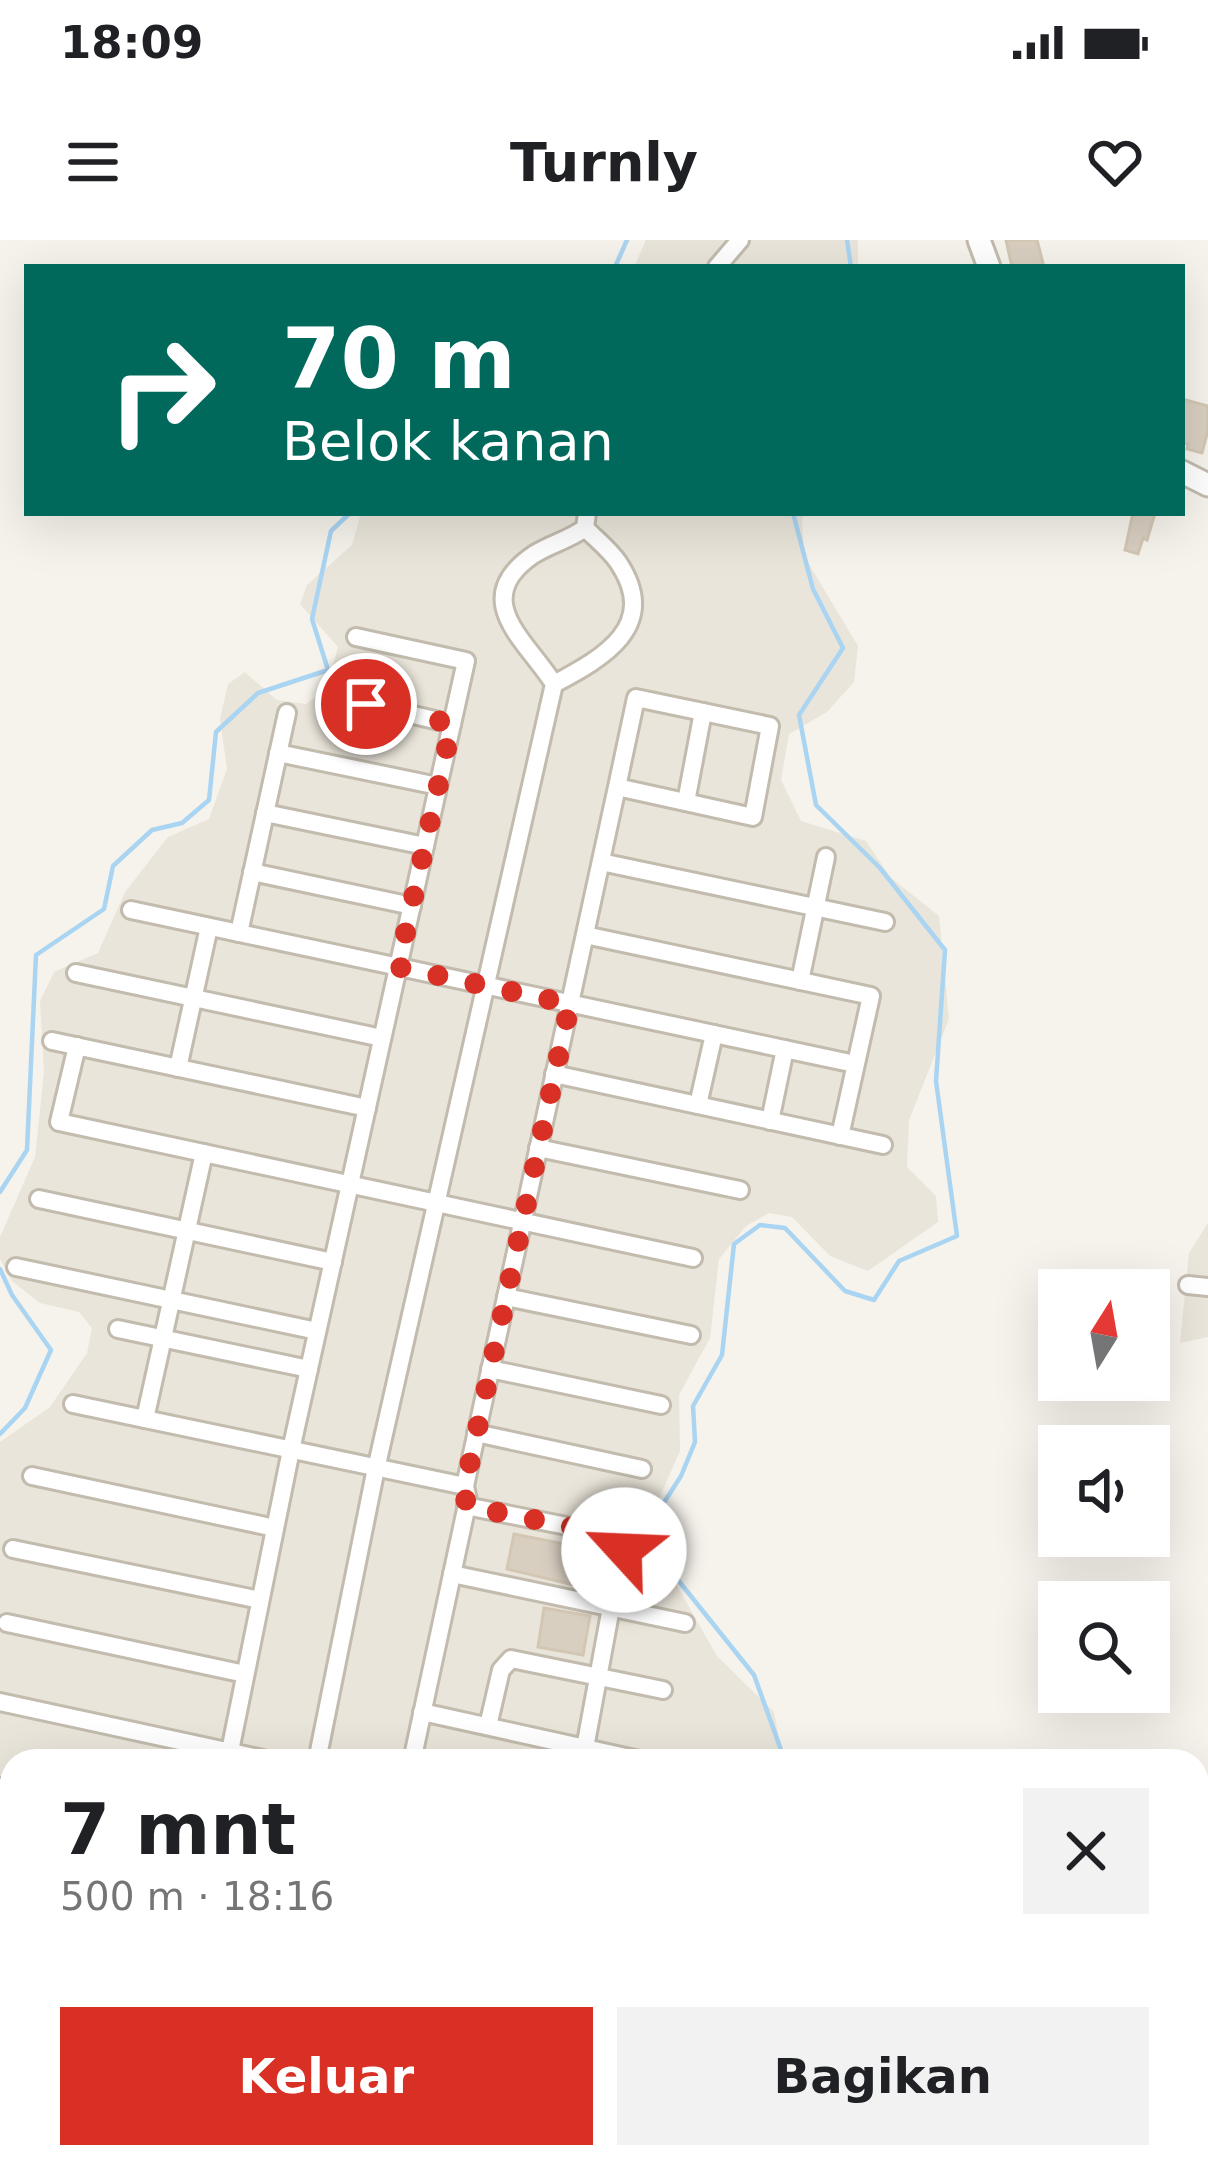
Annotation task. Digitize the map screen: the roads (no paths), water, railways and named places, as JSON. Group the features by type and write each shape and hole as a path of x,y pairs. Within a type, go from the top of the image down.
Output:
{"street":[{"path":"720,264 740,240"},
{"path":"319,1749 377,1465 554,684 611,651 628,630 629,583 617,559 586,520 515,569 504,597 507,620 517,639 554,684"},
{"path":"231,1749 291,1450 466,662 356,637"},
{"path":"414,1749 466,1506 465,1486 476,1433 636,698 770,726 753,817 617,787"},
{"path":"366,704 452,724"},
{"path":"686,802 704,712"},
{"path":"239,933 287,713"},
{"path":"278,753 438,786"},
{"path":"265,813 425,846"},
{"path":"800,981 826,857"},
{"path":"601,862 885,922"},
{"path":"252,872 412,906"},
{"path":"131,910 855,1064"},
{"path":"178,1068 209,927"},
{"path":"585,935 872,996 840,1136"},
{"path":"76,974 382,1038"},
{"path":"698,1105 714,1034"},
{"path":"52,1041 367,1108"},
{"path":"77,1046 59,1122 692,1258"},
{"path":"770,1121 785,1049"},
{"path":"554,1074 883,1145"},
{"path":"538,1148 740,1190"},
{"path":"146,1419 204,1153"},
{"path":"39,1198 333,1262"},
{"path":"16,1267 317,1331"},
{"path":"1188,1285 1208,1287"},
{"path":"506,1297 691,1335"},
{"path":"118,1329 309,1369"},
{"path":"490,1369 661,1405"},
{"path":"73,1403 465,1486"},
{"path":"476,1433 642,1469"},
{"path":"32,1476 275,1528"},
{"path":"466,1506 620,1539 624,1550 585,1748"},
{"path":"13,1549 260,1600"},
{"path":"452,1574 685,1623"},
{"path":"7,1623 245,1674"},
{"path":"488,1726 507,1661 663,1690"},
{"path":"0,1702 196,1749"},
{"path":"422,1712 590,1749"}],"waterway":[{"path":"616,264 627,240"},
{"path":"847,240 851,264"},
{"path":"0,1192 27,1150 36,955 104,909 113,866 152,830 182,823 209,800 216,732 258,693 328,670 312,619 331,531 347,516"},
{"path":"781,1749 754,1675 658,1555 656,1515 681,1476 695,1442 693,1406 722,1355 734,1244 760,1225 785,1228 845,1291 874,1300 899,1261 957,1236 936,1081 945,950 880,868 816,805 799,715 843,648 813,589 794,516"},
{"path":"0,1269 12,1295 51,1350 25,1408 0,1434"}]}
